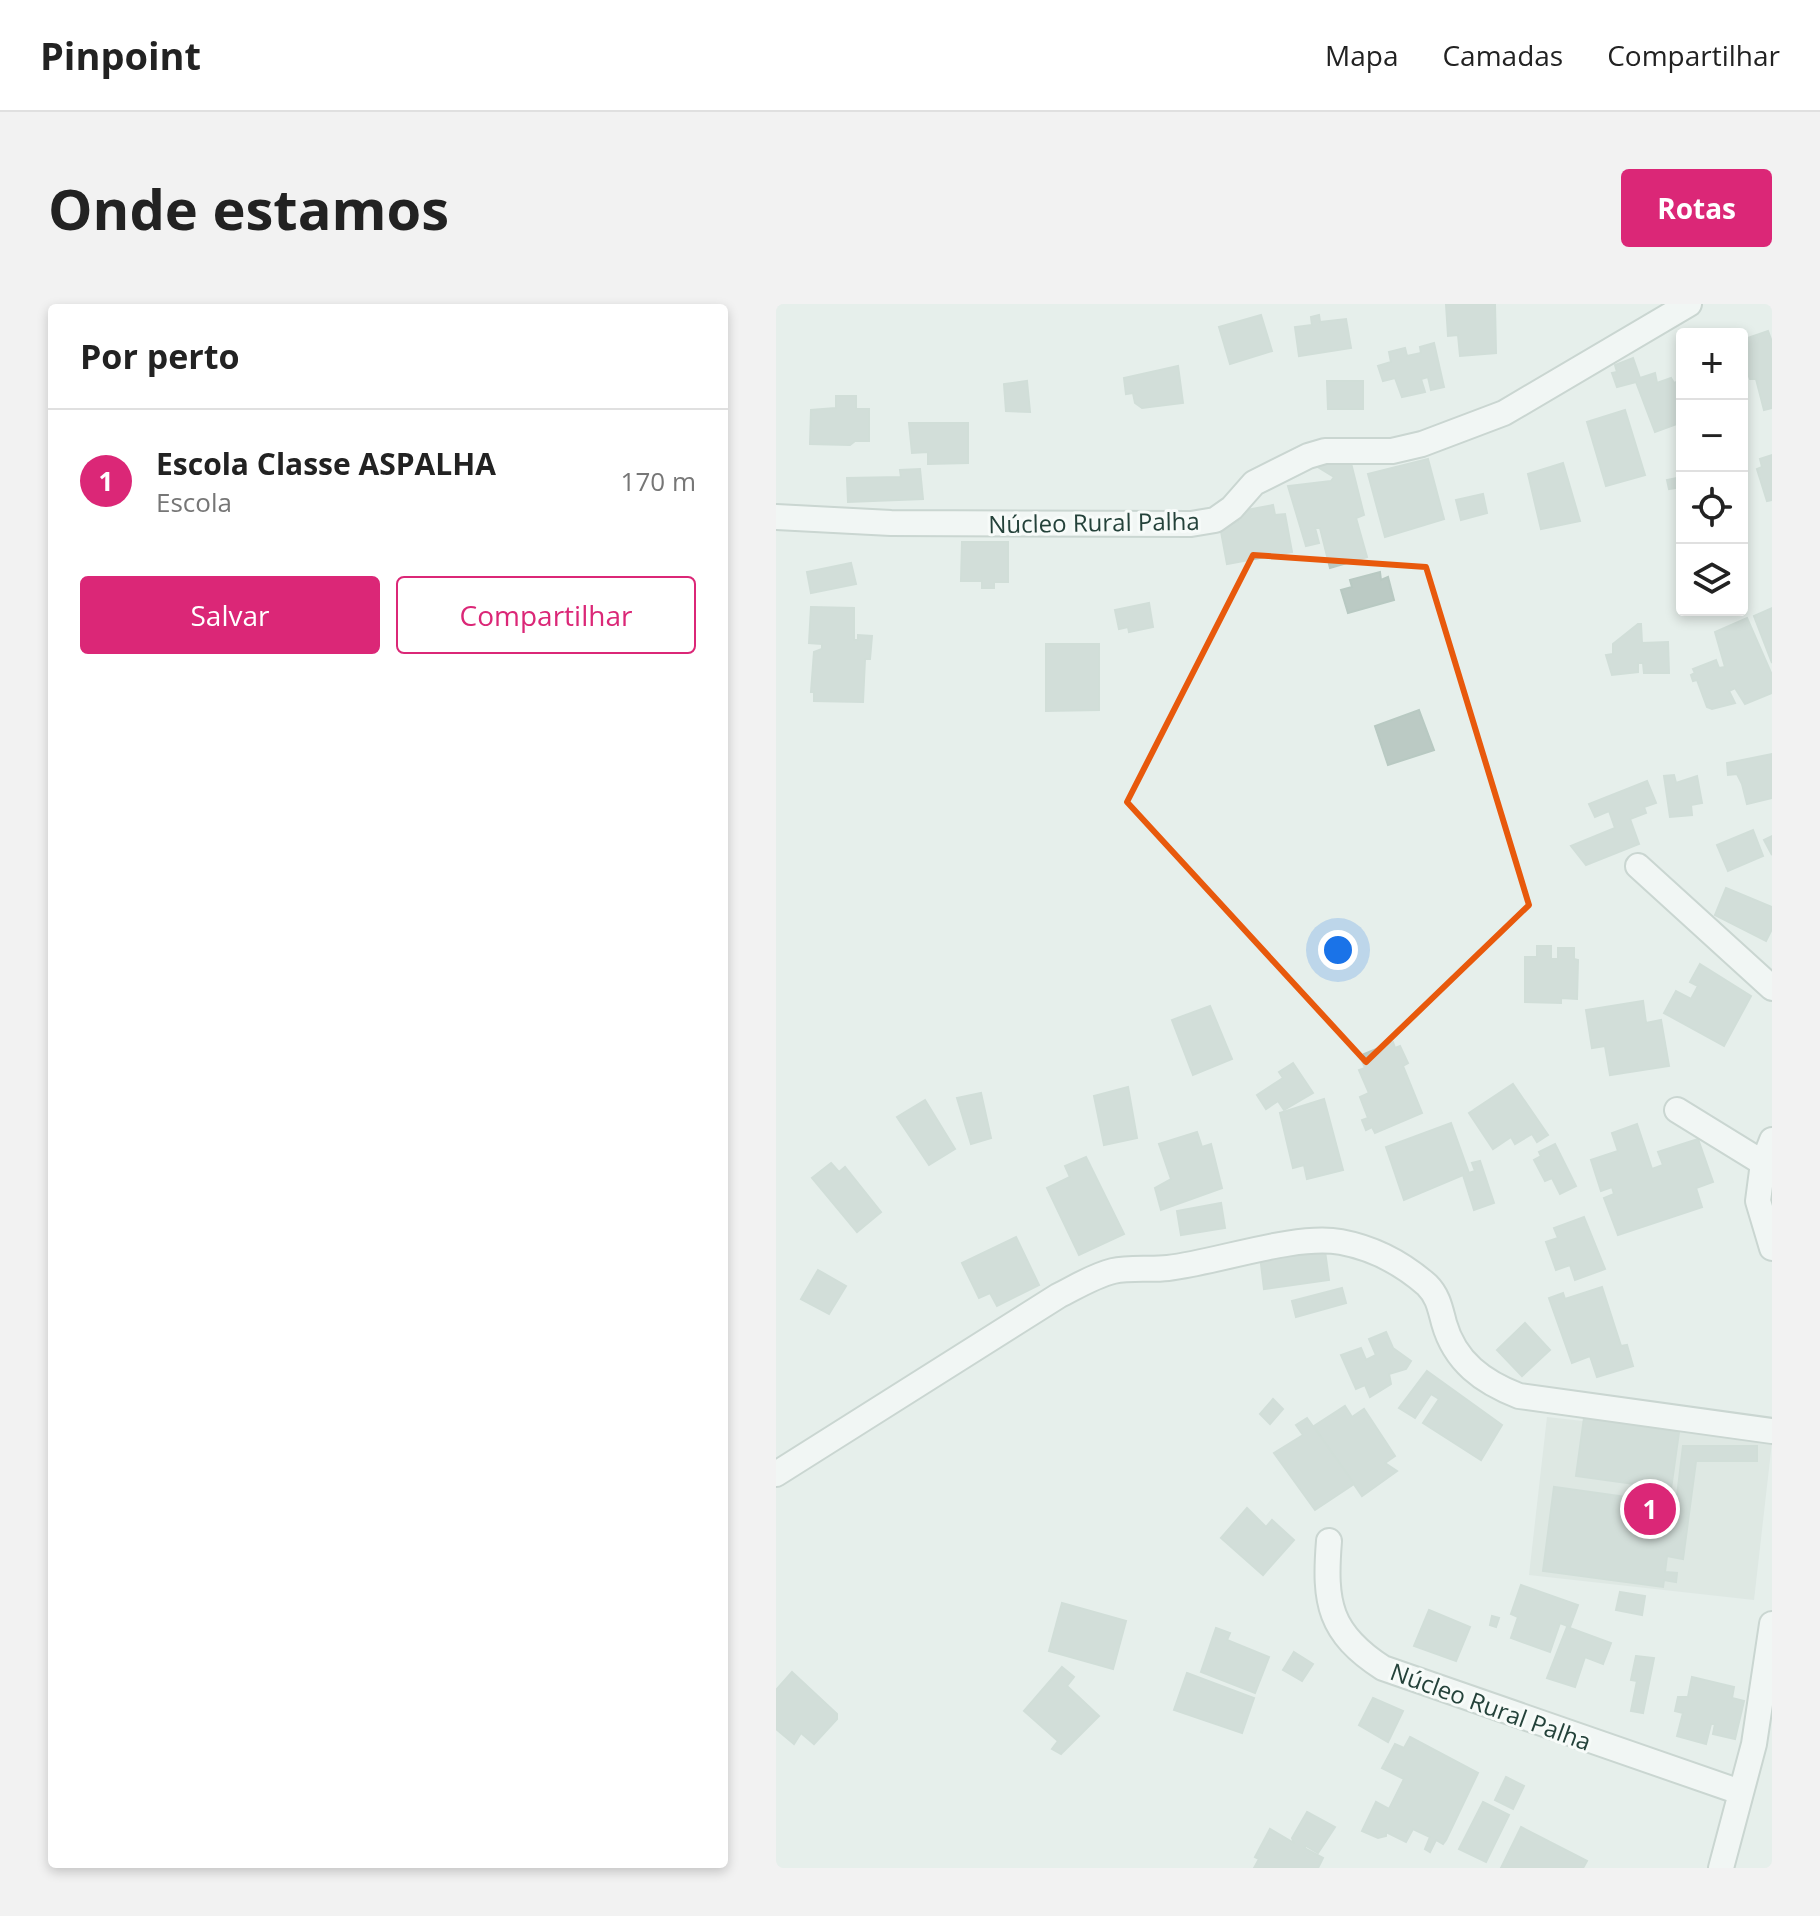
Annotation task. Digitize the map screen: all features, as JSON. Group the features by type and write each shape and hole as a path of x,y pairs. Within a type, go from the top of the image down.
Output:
{"street":[{"name":"Núcleo Rural Palha","path":"776,517 891,523 1191,524 1215,520 1232,508 1254,483 1288,463 1325,451 1392,451 1422,444 1504,413 1689,304"},
{"path":"1638,866 1772,988"},
{"path":"1677,1110 1770,1146 1758,1201 1772,1248"},
{"path":"776,1474 1058,1296 1094,1277 1116,1270 1167,1268 1311,1240 1340,1242 1378,1252 1406,1268 1440,1302 1454,1345 1471,1370 1491,1385 1519,1396 1772,1431"},
{"name":"Núcleo Rural Palha","path":"1329,1541 1326,1583 1335,1619 1355,1650 1383,1668 1740,1792"},
{"path":"1721,1868 1754,1744 1772,1624"}],"highlighted area":[{"path":"1253,555 1426,567 1529,905 1366,1062 1127,802"}],"shaded area":[{"path":"1547,1417 1772,1442 1754,1600 1529,1575"}],"building":[{"path":"1446,304 1495,304 1496,353 1460,356 1458,335 1448,336"},
{"path":"1261,315 1272,351 1230,364 1219,327"},
{"path":"1319,315 1320,322 1346,319 1351,348 1299,356 1295,327 1312,325 1311,317"},
{"path":"1768,331 1772,342 1772,408 1764,410 1756,379 1750,379 1748,374 1748,338"},
{"path":"1434,343 1444,387 1431,390 1428,377 1421,379 1425,392 1402,397 1395,378 1383,381 1378,366 1391,362 1389,352 1405,348 1407,356 1421,353 1420,347"},
{"path":"1633,358 1640,378 1655,373 1657,383 1671,378 1676,382 1676,424 1655,432 1636,382 1617,387 1612,373 1617,372 1615,365"},
{"path":"1178,366 1183,403 1142,408 1135,403 1133,393 1126,394 1124,378"},
{"path":"1027,381 1030,412 1006,411 1004,384"},
{"path":"1327,381 1363,381 1363,409 1328,409"},
{"path":"836,396 856,396 856,409 869,409 869,441 855,441 850,445 810,444 811,410 836,408"},
{"path":"1625,410 1645,475 1606,486 1587,422"},
{"path":"909,423 968,423 968,463 928,464 928,452 912,453"},
{"path":"1772,455 1772,500 1767,501 1757,469 1762,467 1760,459"},
{"path":"1350,459 1364,515 1356,518 1367,557 1330,568 1320,528 1315,528 1319,543 1306,546 1288,486 1331,481 1334,477 1313,464"},
{"path":"1428,459 1444,519 1385,537 1368,474"},
{"path":"1563,463 1580,521 1541,529 1528,474"},
{"path":"920,469 923,499 848,502 847,478 901,477 900,470"},
{"path":"1676,478 1676,488 1669,489 1667,480"},
{"path":"1483,494 1487,513 1461,520 1456,500"},
{"path":"1273,505 1275,515 1285,514 1292,552 1227,564 1220,526 1238,522 1236,512"},
{"path":"962,542 1008,542 1008,582 994,582 994,588 982,588 982,581 961,581"},
{"path":"851,563 856,584 811,593 807,572"},
{"path":"1380,572 1381,580 1388,577 1394,600 1348,613 1341,590 1352,587 1350,580"},
{"path":"1149,603 1153,627 1129,632 1128,627 1119,629 1115,610"},
{"path":"811,607 854,608 854,640 858,640 858,635 872,636 870,659 865,659 863,702 814,701 814,692 811,692 814,652 822,649 822,644 809,643"},
{"path":"1772,608 1772,663 1754,616"},
{"path":"1747,618 1772,675 1772,693 1745,704 1735,688 1729,691 1735,703 1712,709 1707,707 1697,680 1693,681 1693,669 1716,660 1719,668 1725,667 1715,632"},
{"path":"1641,624 1642,643 1668,642 1669,673 1644,673 1643,663 1638,663 1638,672 1612,675 1606,655 1613,654 1613,644"},
{"path":"1046,644 1099,644 1099,710 1046,711"},
{"path":"1419,710 1434,750 1388,765 1375,726"},
{"path":"1772,754 1772,798 1747,804 1737,774 1728,775 1727,763"},
{"path":"1674,775 1676,783 1697,776 1702,803 1691,805 1692,815 1670,817 1664,776"},
{"path":"1647,781 1656,803 1644,807 1646,813 1630,819 1639,844 1586,865 1571,846 1615,828 1609,811 1595,817 1589,804"},
{"path":"1753,830 1763,856 1728,871 1717,845"},
{"path":"1772,836 1772,855 1764,840"},
{"path":"1726,888 1772,907 1772,929 1766,941 1715,915"},
{"path":"1537,946 1551,946 1551,959 1558,959 1558,948 1574,948 1574,959 1578,960 1577,999 1561,998 1561,1003 1525,1002 1525,957 1537,957"},
{"path":"1700,964 1751,996 1724,1046 1664,1013 1676,991 1691,999 1698,986 1690,982"},
{"path":"1643,1001 1646,1023 1661,1020 1669,1066 1610,1075 1605,1046 1592,1048 1586,1010"},
{"path":"1210,1006 1232,1059 1193,1075 1172,1020"},
{"path":"1393,1042 1395,1048 1400,1046 1408,1063 1403,1066 1422,1113 1375,1133 1372,1127 1366,1130 1362,1120 1368,1118 1360,1097 1369,1093 1359,1070 1365,1068 1362,1061 1366,1059 1364,1054"},
{"path":"1293,1063 1313,1093 1284,1110 1278,1101 1266,1109 1257,1095 1283,1078 1279,1072"},
{"path":"1513,1084 1548,1135 1537,1142 1532,1134 1515,1144 1511,1137 1493,1149 1469,1113"},
{"path":"1128,1087 1137,1138 1104,1145 1094,1096"},
{"path":"981,1093 991,1138 971,1144 957,1098"},
{"path":"1324,1099 1343,1170 1307,1179 1304,1165 1293,1168 1280,1113"},
{"path":"925,1100 955,1149 929,1165 897,1117"},
{"path":"1451,1123 1469,1173 1475,1171 1472,1163 1480,1161 1494,1203 1474,1210 1463,1175 1404,1200 1386,1147"},
{"path":"1637,1124 1652,1169 1663,1165 1658,1152 1698,1139 1713,1182 1696,1188 1702,1207 1618,1235 1604,1198 1614,1194 1612,1187 1601,1191 1591,1160 1618,1151 1612,1133"},
{"path":"1197,1132 1202,1147 1211,1144 1222,1188 1161,1210 1155,1188 1171,1179 1159,1144"},
{"path":"1555,1144 1576,1186 1560,1194 1552,1178 1545,1181 1534,1160 1541,1156 1539,1152"},
{"path":"1086,1157 1124,1234 1079,1255 1047,1188 1070,1177 1065,1166"},
{"path":"831,1163 839,1172 845,1167 881,1212 857,1232 812,1178"},
{"path":"1221,1203 1225,1228 1181,1235 1177,1211"},
{"path":"1584,1217 1605,1269 1575,1280 1570,1265 1556,1270 1546,1242 1558,1238 1554,1228"},
{"path":"1016,1237 1039,1285 997,1306 990,1293 979,1298 962,1263"},
{"path":"1324,1244 1329,1280 1264,1289 1260,1256"},
{"path":"818,1270 846,1286 829,1314 801,1299"},
{"path":"1602,1287 1621,1346 1627,1345 1633,1366 1597,1377 1590,1356 1572,1363 1549,1298 1563,1293 1565,1299"},
{"path":"1342,1288 1346,1303 1296,1317 1292,1301"},
{"path":"1525,1323 1550,1350 1522,1376 1497,1350"},
{"path":"1386,1332 1393,1348 1411,1361 1406,1369 1389,1374 1391,1384 1370,1397 1365,1385 1356,1389 1341,1355 1361,1348 1366,1360 1376,1355 1369,1339"},
{"path":"1427,1371 1502,1425 1481,1460 1423,1423 1439,1399 1431,1394 1415,1418 1399,1408"},
{"path":"1273,1399 1283,1409 1270,1424 1260,1414"},
{"path":"1345,1406 1352,1417 1364,1409 1395,1456 1385,1463 1397,1471 1362,1496 1314,1426"},
{"path":"1307,1418 1354,1484 1315,1510 1274,1453 1303,1435 1296,1425"},
{"path":"1584,1418 1679,1432 1671,1489 1576,1476"},
{"path":"1683,1446 1757,1446 1757,1461 1696,1461 1683,1559 1667,1556 1665,1572 1677,1573 1676,1582 1664,1580 1663,1587 1543,1571 1554,1487 1676,1504"},
{"path":"1247,1508 1266,1527 1272,1520 1294,1540 1263,1575 1221,1538"},
{"path":"1521,1585 1578,1605 1570,1627 1560,1623 1550,1652 1511,1638 1518,1617 1511,1614"},
{"path":"1620,1592 1645,1596 1642,1615 1616,1610"},
{"path":"1062,1603 1126,1621 1113,1669 1049,1651"},
{"path":"1429,1610 1470,1627 1456,1661 1414,1646"},
{"path":"1492,1616 1499,1618 1496,1627 1490,1625"},
{"path":"1567,1627 1611,1643 1603,1664 1585,1657 1575,1687 1547,1678"},
{"path":"1216,1628 1230,1633 1227,1640 1269,1657 1255,1693 1201,1672"},
{"path":"1294,1652 1313,1664 1302,1681 1283,1670"},
{"path":"1636,1656 1654,1658 1643,1713 1631,1711 1637,1681 1631,1680"},
{"path":"1062,1667 1074,1677 1067,1686 1099,1716 1061,1754 1052,1749 1058,1741 1024,1711"},
{"path":"792,1672 837,1714 837,1719 814,1744 801,1733 794,1744 776,1729 776,1690"},
{"path":"1187,1673 1254,1698 1242,1733 1174,1710"},
{"path":"1692,1677 1734,1687 1732,1698 1744,1701 1735,1739 1713,1734 1715,1724 1711,1724 1706,1744 1677,1736 1683,1713 1675,1711 1678,1697 1688,1697"},
{"path":"1373,1698 1403,1711 1388,1742 1359,1725"},
{"path":"1410,1737 1478,1773 1446,1840 1443,1844 1436,1840 1430,1852 1425,1849 1430,1837 1413,1829 1406,1842 1386,1832 1386,1836 1378,1838 1362,1831 1376,1802 1389,1809 1404,1779 1382,1768 1395,1744 1404,1748"},
{"path":"1506,1777 1524,1786 1513,1809 1495,1800"},
{"path":"1483,1802 1509,1815 1486,1862 1459,1849"},
{"path":"1307,1812 1335,1827 1318,1853 1306,1846 1304,1848 1323,1858 1318,1868 1254,1868 1259,1859 1255,1857 1270,1829 1294,1843 1292,1838"},
{"path":"1521,1827 1587,1861 1583,1868 1501,1868"}],"place":[{"name":"Escola Classe ASPALHA","path":"1650,1509"}]}
